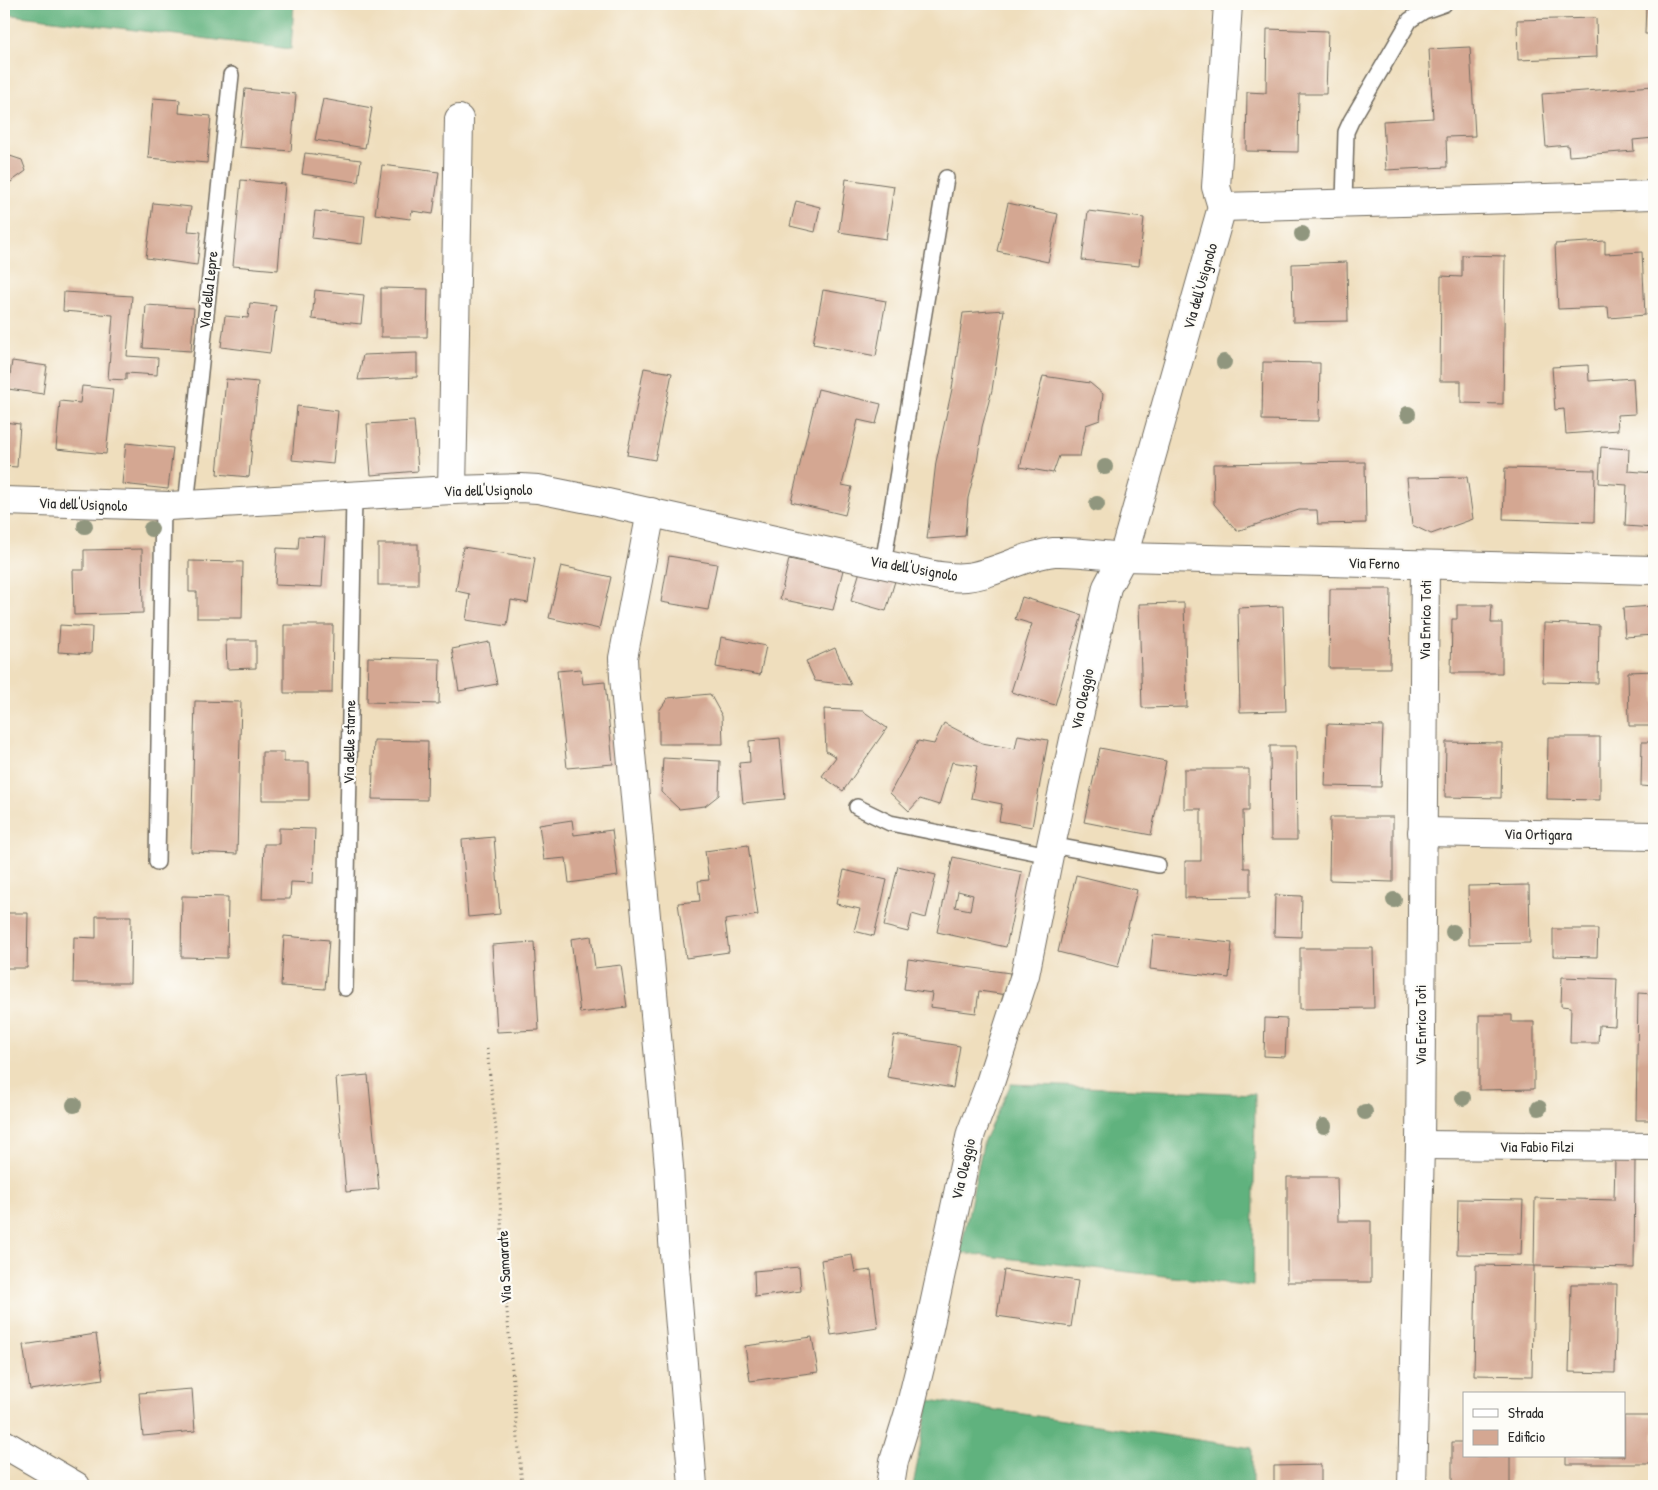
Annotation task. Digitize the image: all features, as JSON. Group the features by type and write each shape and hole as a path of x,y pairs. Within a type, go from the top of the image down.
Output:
{"street":[{"path":"1228,4 1216,187 1222,207 1654,195"},
{"path":"452,490 459,119"},
{"name":"Via dell'Usignolo","path":"4,501 175,506 452,490 538,489 933,574 967,577 1053,552 1123,557 1222,207"},
{"path":"651,512 624,658 624,677 669,1168 673,1242 694,1486"},
{"name":"Via Ferno","path":"1123,557 1654,570"},
{"name":"Via Oleggio","path":"890,1486 894,1461 909,1412 925,1347 969,1140 989,1086 1025,975 1107,588 1123,557"},
{"name":"Via Enrico Toti","path":"1412,1486 1420,1145 1425,564"},
{"name":"Via Ortigara","path":"1422,832 1654,836"},
{"name":"Via Fabio Filzi","path":"1420,1145 1654,1147"},
{"path":"4,1444 76,1486"}],"lane":[{"path":"1344,203 1346,132 1351,121 1410,20 1424,11 1444,4"},
{"name":"Via della Lepre","path":"157,862 175,506 231,75"},
{"path":"883,564 946,178"},
{"name":"Via delle starne","path":"345,988 354,496"},
{"path":"857,807 890,823 1050,850 1158,865"}],"path":[{"name":"Via Samarate","path":"487,1049 497,1140 504,1276 522,1486"}],"green space":[{"path":"4,4 294,4 291,49 4,14"},
{"path":"1011,1084 1255,1094 1253,1286 960,1253 984,1140"},
{"path":"929,1400 1252,1448 1252,1486 913,1486"}],"building":[{"path":"1646,4 1654,4 1654,34 1645,34"},
{"path":"1596,18 1597,57 1518,60 1517,20"},
{"path":"1267,29 1328,31 1326,94 1299,94 1298,152 1246,151 1247,92 1266,93"},
{"path":"1470,47 1475,136 1446,137 1447,167 1386,170 1383,121 1433,118 1429,49"},
{"path":"1654,86 1654,138 1633,140 1634,151 1569,156 1568,145 1546,147 1542,94"},
{"path":"245,89 296,94 291,151 239,147"},
{"path":"153,98 180,100 179,113 211,116 207,163 148,158"},
{"path":"323,99 372,108 365,148 315,140"},
{"path":"305,153 361,160 358,182 302,174"},
{"path":"4,154 22,160 26,171 8,184 5,202"},
{"path":"382,165 439,172 433,214 412,211 410,219 375,214"},
{"path":"846,179 894,186 886,239 839,232"},
{"path":"241,180 285,184 278,270 233,266"},
{"path":"796,201 820,207 815,232 790,226"},
{"path":"153,203 191,207 188,231 201,232 197,265 146,258"},
{"path":"1008,203 1058,214 1048,262 997,251"},
{"path":"315,211 365,216 362,244 312,238"},
{"path":"1088,211 1144,218 1139,266 1082,260"},
{"path":"1605,241 1605,254 1642,252 1645,315 1609,318 1608,307 1558,309 1555,244"},
{"path":"1462,255 1505,256 1503,404 1461,403 1461,381 1440,381 1441,276 1462,277"},
{"path":"1347,262 1348,321 1293,322 1292,264"},
{"path":"381,288 428,289 427,337 381,337"},
{"path":"315,290 364,295 361,324 312,319"},
{"path":"823,290 886,301 876,356 813,344"},
{"path":"64,292 132,296 127,356 158,358 157,375 126,373 126,380 108,379 113,315 63,311"},
{"path":"250,303 276,306 270,353 221,347 225,316 248,318"},
{"path":"146,305 194,308 191,351 143,348"},
{"path":"1004,310 992,390 982,427 977,463 968,498 965,536 927,539 936,462 952,389 963,313"},
{"path":"417,353 417,377 358,380 363,355"},
{"path":"12,361 47,366 43,394 8,389"},
{"path":"1263,362 1320,363 1319,421 1262,420"},
{"path":"1588,365 1589,381 1633,378 1635,414 1617,415 1618,430 1566,434 1564,409 1555,410 1552,367"},
{"path":"644,368 672,373 655,460 627,455"},
{"path":"1043,376 1090,383 1103,394 1100,420 1086,425 1080,456 1059,456 1053,473 1020,467"},
{"path":"226,379 258,382 249,477 217,474"},
{"path":"82,386 113,389 106,454 56,449 60,401 80,403"},
{"path":"818,389 881,404 876,424 858,420 842,485 852,487 845,515 791,502"},
{"path":"297,406 338,411 333,464 292,460"},
{"path":"414,421 418,471 371,475 367,424"},
{"path":"4,422 20,424 17,467 4,466"},
{"path":"126,443 173,448 168,489 122,484"},
{"path":"1601,447 1629,449 1628,471 1654,473 1654,528 1625,526 1627,485 1599,483"},
{"path":"1365,462 1366,523 1318,524 1317,510 1299,510 1237,531 1214,504 1213,464"},
{"path":"1505,468 1595,470 1594,522 1503,519"},
{"path":"1467,477 1473,519 1431,534 1412,525 1407,478"},
{"path":"299,536 325,537 322,587 275,585 277,548 298,549"},
{"path":"378,544 418,544 418,585 378,585"},
{"path":"463,547 535,558 528,603 511,600 507,626 466,620 470,594 456,591"},
{"path":"142,549 143,613 74,615 73,570 84,570 84,550"},
{"path":"669,556 717,564 708,610 661,602"},
{"path":"789,559 843,570 833,610 780,599"},
{"path":"189,561 243,562 242,618 197,618 197,592 189,592"},
{"path":"561,566 611,577 599,629 549,618"},
{"path":"860,571 895,581 886,611 851,601"},
{"path":"1330,589 1391,589 1390,668 1329,668"},
{"path":"1022,597 1082,615 1055,705 1011,692 1032,624 1015,619"},
{"path":"1184,603 1187,707 1142,708 1139,604"},
{"path":"1457,605 1492,605 1491,623 1502,623 1502,673 1451,673 1452,619 1457,619"},
{"path":"1283,606 1286,711 1240,712 1238,608"},
{"path":"1654,606 1654,635 1625,637 1623,608"},
{"path":"1544,623 1599,625 1598,683 1543,682"},
{"path":"60,625 92,627 91,654 58,652"},
{"path":"284,625 333,625 332,693 284,693"},
{"path":"721,637 766,646 760,675 716,667"},
{"path":"226,640 256,640 256,668 227,669"},
{"path":"489,642 497,684 459,691 452,649"},
{"path":"835,648 851,685 815,681 806,661"},
{"path":"368,657 440,659 439,704 367,702"},
{"path":"581,669 583,684 605,682 613,764 567,768 557,671"},
{"path":"1654,671 1654,726 1629,726 1628,672"},
{"path":"710,694 722,716 723,744 659,744 659,711 668,698"},
{"path":"195,701 241,702 237,854 191,852"},
{"path":"824,709 863,711 887,728 843,791 822,776 836,757 826,751"},
{"path":"944,723 982,743 1015,749 1018,735 1048,740 1032,827 999,821 1002,804 971,798 977,766 952,762 939,805 920,799 909,811 890,793 918,741 934,744"},
{"path":"1327,724 1383,726 1381,787 1325,786"},
{"path":"1548,737 1600,737 1600,800 1547,799"},
{"path":"780,738 785,799 743,803 739,763 750,762 749,741"},
{"path":"374,740 428,741 427,800 372,799"},
{"path":"1446,742 1502,743 1501,798 1445,797"},
{"path":"1642,742 1654,742 1654,787 1641,786"},
{"path":"1270,746 1296,746 1297,840 1271,840"},
{"path":"1100,748 1166,761 1151,835 1084,822"},
{"path":"262,752 284,752 284,762 309,762 309,800 262,800"},
{"path":"663,758 720,761 719,795 705,806 679,809 661,792"},
{"path":"1184,769 1249,769 1249,811 1243,811 1244,868 1250,868 1250,897 1185,898 1185,861 1201,861 1201,809 1184,809"},
{"path":"1330,817 1393,817 1393,882 1329,880"},
{"path":"572,820 574,835 612,830 618,876 569,883 566,858 544,860 539,825"},
{"path":"279,828 315,829 313,883 291,882 290,899 262,899 264,844 279,844"},
{"path":"494,837 500,914 468,917 462,840"},
{"path":"748,845 758,915 725,920 729,952 686,958 678,903 700,901 698,881 709,880 705,851"},
{"path":"953,857 1022,872 1006,947 937,932","holes":["958,891 973,895 970,910 955,907"]},
{"path":"898,866 936,875 926,918 912,914 908,932 884,926"},
{"path":"844,870 887,880 874,936 854,931 860,909 836,904"},
{"path":"1076,875 1137,890 1118,967 1058,952"},
{"path":"1529,885 1530,943 1469,944 1468,886"},
{"path":"1275,895 1302,896 1301,937 1274,936"},
{"path":"182,896 228,897 227,958 181,957"},
{"path":"4,913 28,913 27,968 4,968"},
{"path":"96,916 131,916 130,983 73,983 74,937 96,938"},
{"path":"1553,929 1598,929 1597,957 1553,956"},
{"path":"1153,935 1232,943 1229,978 1150,969"},
{"path":"284,936 329,940 325,989 281,986"},
{"path":"591,936 595,968 621,965 627,1007 580,1013 571,939"},
{"path":"534,942 539,1030 497,1032 492,945"},
{"path":"1300,948 1373,948 1374,1008 1300,1009"},
{"path":"908,959 1010,973 1007,995 979,991 976,1013 930,1007 932,993 904,989"},
{"path":"1562,977 1617,979 1615,1026 1599,1025 1598,1043 1570,1043 1571,1007 1561,1006"},
{"path":"1638,993 1654,994 1654,1120 1636,1120"},
{"path":"1479,1015 1512,1015 1512,1022 1534,1022 1534,1089 1479,1090"},
{"path":"1265,1018 1287,1019 1285,1057 1264,1056"},
{"path":"894,1035 960,1046 953,1088 887,1077"},
{"path":"368,1075 379,1189 346,1192 336,1078"},
{"path":"1615,1160 1635,1160 1634,1268 1534,1266 1535,1198 1614,1200"},
{"path":"1287,1177 1337,1177 1338,1221 1371,1221 1371,1282 1287,1282"},
{"path":"1458,1199 1523,1200 1521,1255 1457,1254"},
{"path":"852,1255 855,1272 871,1270 878,1328 831,1335 821,1260"},
{"path":"1476,1265 1534,1266 1532,1376 1474,1375"},
{"path":"799,1267 801,1291 755,1297 754,1271"},
{"path":"1004,1270 1078,1281 1071,1327 997,1316"},
{"path":"1571,1284 1617,1284 1615,1373 1569,1372"},
{"path":"96,1334 103,1379 30,1390 23,1345"},
{"path":"812,1337 818,1372 750,1381 745,1346"},
{"path":"192,1389 195,1431 143,1436 139,1393"},
{"path":"1626,1416 1654,1416 1654,1464 1566,1464 1566,1458 1626,1458"},
{"path":"1452,1442 1463,1442 1463,1458 1510,1458 1510,1486 1452,1486"},
{"path":"1321,1465 1321,1486 1274,1486 1274,1466"}]}
